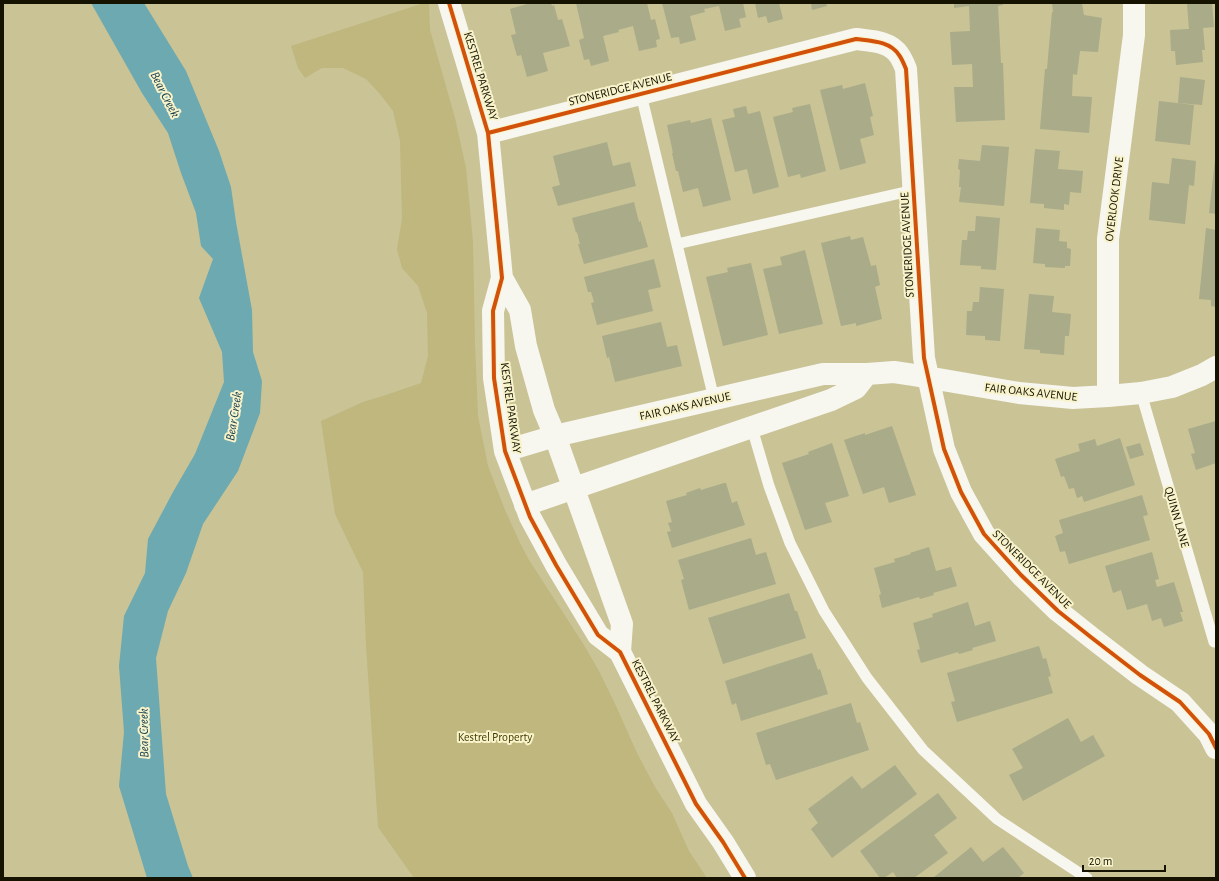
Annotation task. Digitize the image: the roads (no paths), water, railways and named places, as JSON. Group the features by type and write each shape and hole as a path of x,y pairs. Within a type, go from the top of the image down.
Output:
{"street":[{"name":"KESTREL PARKWAY","path":"449,3 488,133 502,278 493,312 494,378 505,451 530,517 556,565 598,635 620,652 696,804 723,842 745,878"},
{"name":"OVERLOOK DRIVE","path":"1108,396 1108,239 1134,35 1134,3"},
{"name":"STONERIDGE AVENUE","path":"488,133 856,40 887,44 899,54 906,69 924,358 944,448 961,492 984,534 1021,575 1058,612 1140,675 1180,702 1209,734 1216,748"},
{"name":"KESTREL PARKWAY","path":"502,278 520,310 526,346 544,410 555,436 622,624 620,652"},
{"name":"FAIR OAKS AVENUE","path":"505,451 555,436 823,374 867,374 894,372 1019,393 1073,398 1141,393 1172,387 1202,375 1216,367"},
{"path":"525,505 831,400 856,388 867,374"}],"lane":[{"path":"641,94 714,399"},
{"path":"677,244 914,190"},
{"name":"QUINN LANE","path":"1141,393 1214,642"},
{"path":"752,428 769,486 790,544 824,611 867,678 923,750 997,819 1087,878"}],"water":[{"name":"Bear Creek","path":"91,3 144,3 186,71 219,151 231,187 252,310 253,352 262,381 260,413 238,471 203,524 186,573 168,611 156,658 166,794 193,878 147,878 119,786 124,732 119,666 124,616 145,573 148,539 195,454 224,382 222,352 199,298 213,259 201,246 196,213 168,133 142,93"}],"park label":[{"name":"Kestrel Property","path":"495,737"}]}
